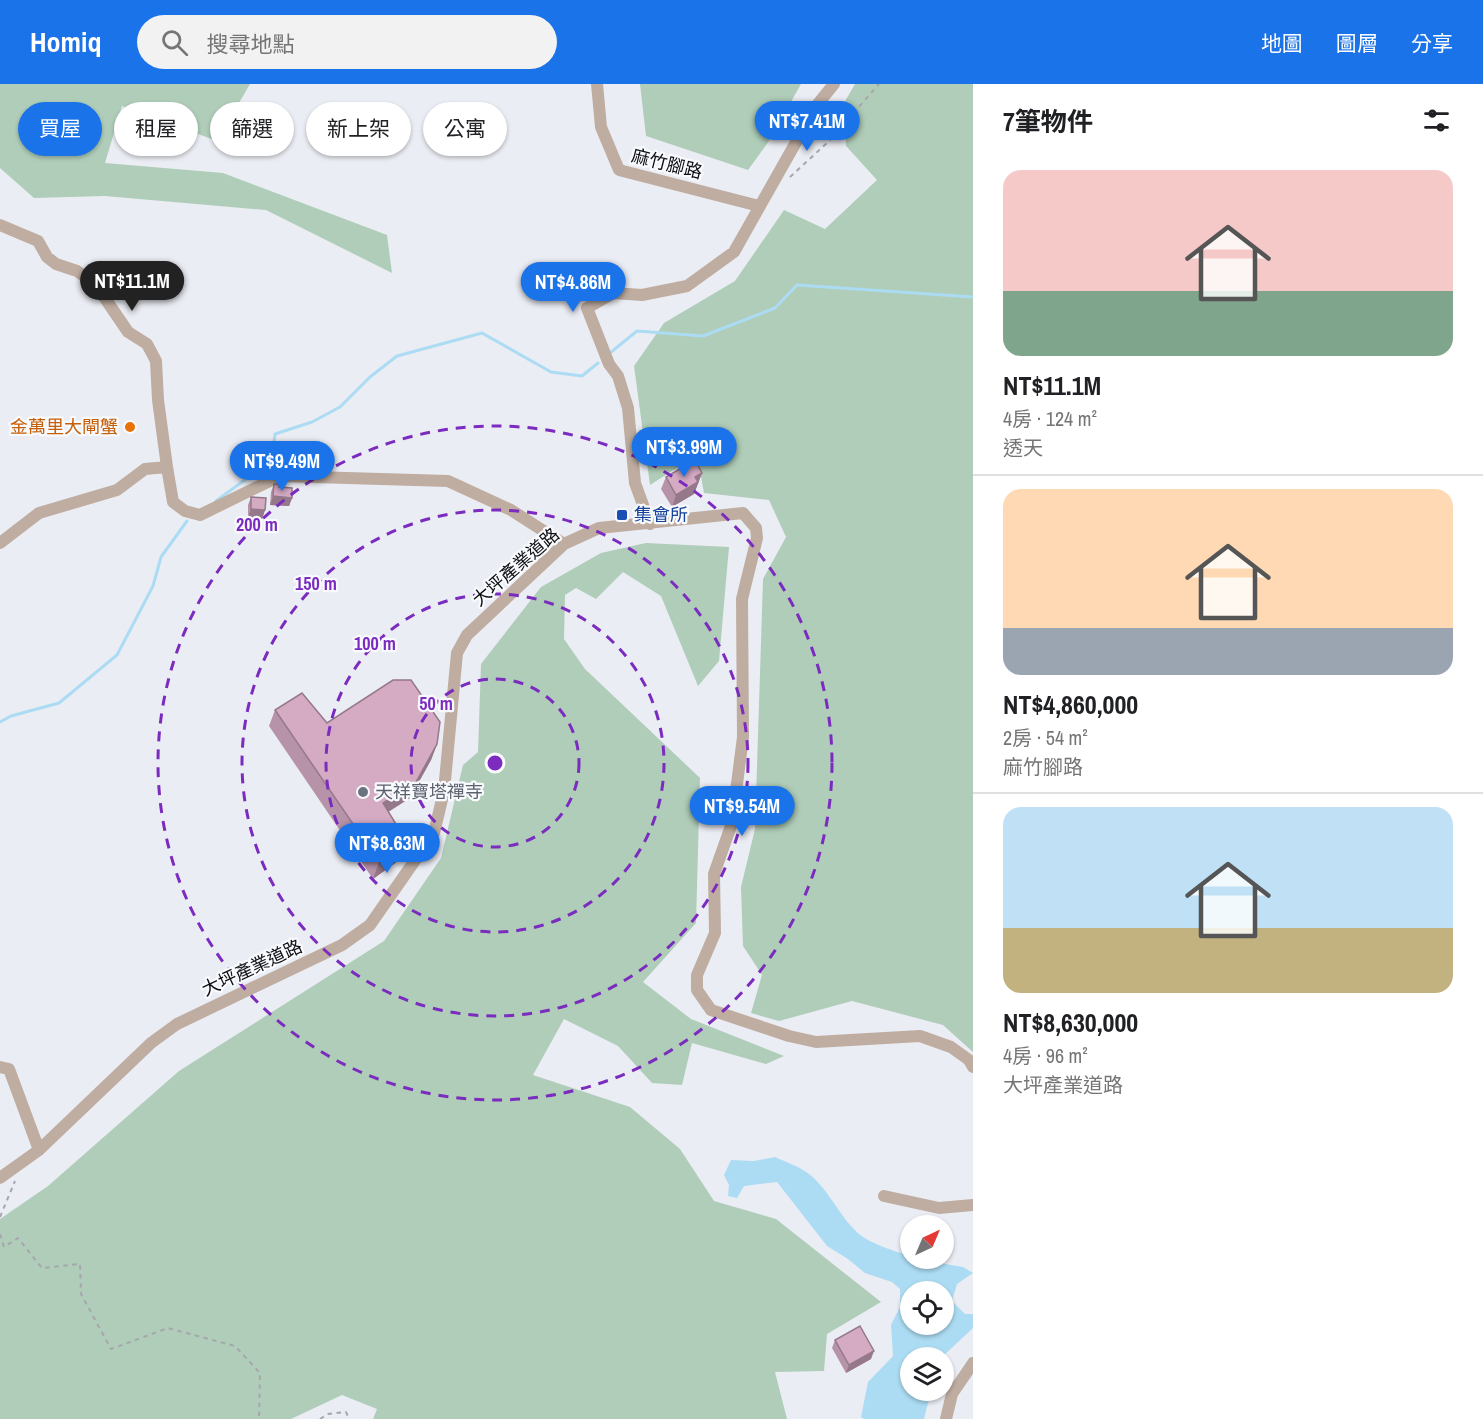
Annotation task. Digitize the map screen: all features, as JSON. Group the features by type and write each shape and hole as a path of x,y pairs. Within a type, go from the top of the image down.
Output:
{"street":[{"name":"麻竹腳路","path":"597,84 601,127 619,170 759,206"},
{"path":"650,524 635,483 628,408 618,376 609,364 587,308 613,293 642,294 687,285 734,252 817,105 834,84"},
{"path":"0,225 38,241 47,257 56,264 77,271 96,285 128,332 147,344 156,360 158,400 173,502 184,511 200,515 280,476 448,481 511,510 564,544"},
{"path":"0,543 39,513 117,490 145,469 167,467"},
{"name":"大坪產業道路","path":"0,1178 39,1150 151,1043 177,1024 342,945 370,924 435,833 444,791 457,653 467,635 564,544 599,528 744,513 756,528 757,538 742,599 743,736 732,823 714,874 715,933 697,975 697,990 711,1010 789,1036 816,1042 921,1035 951,1047 969,1060 973,1067"},
{"path":"0,1067 9,1069 39,1150"},
{"path":"884,1196 939,1208 973,1205"},
{"path":"946,1419 952,1394 973,1363"}],"path":[{"path":"785,182 828,142 879,84"},
{"path":"0,1217 16,1180"},
{"path":"0,1234 4,1247 18,1238 42,1269 80,1264 81,1294 111,1349 168,1328 235,1346 260,1373 259,1419"},
{"path":"320,1419 328,1414 346,1412 349,1419"}],"green space":[{"path":"0,84 250,84 240,102 210,102 210,138 198,134 198,102 114,102 114,133 105,163 223,173 387,235 392,273 266,210 105,196 34,198 0,168"},
{"path":"640,84 801,84 769,141 748,170 646,136"},
{"path":"855,84 973,84 973,1052 943,1025 852,1001 779,1021 751,1013 762,975 743,946 741,887 755,829 763,579 786,537 769,500 704,493 697,455 650,485 634,366 664,323 735,281 784,210 825,229 877,180 846,146 844,103"},
{"path":"646,543 729,547 719,661 698,686 661,596 623,572 596,599 576,588 565,595 564,639 585,669 700,778 696,923 643,982 691,1019 784,1056 766,1064 692,1043 682,1085 652,1083 618,1046 564,1019 533,1075 630,1107 680,1149 714,1201 776,1219 881,1302 827,1334 824,1371 775,1372 787,1419 373,1419 377,1409 342,1395 291,1419 0,1419 0,1219 48,1186 179,1071 384,941 441,858 463,765 478,752 481,664 541,587 601,553"}],"water":[{"path":"775,1157 805,1171 817,1181 863,1237 900,1253 900,1269 954,1269 954,1265 963,1267 973,1273 957,1284 954,1294 954,1281 900,1281 900,1289 892,1282 865,1273 827,1246 777,1182 744,1186 737,1198 728,1196 729,1185 724,1175 731,1160 754,1161"},
{"path":"954,1303 965,1314 973,1314 973,1328 953,1347 900,1347 900,1401 928,1401 924,1419 864,1419 861,1417 868,1382 893,1356 891,1325 900,1307 900,1335 954,1335"}],"building":[{"path":"695,460 702,473 695,477 698,482 676,495 666,477"},
{"path":"274,484 280,485 279,487 292,488 292,498 273,496"},
{"path":"251,497 266,498 265,510 251,509"},
{"name":"天祥寶塔禪寺","path":"393,680 411,680 440,722 437,744 416,782 383,803 407,842 379,862 275,710 302,693 327,723"},
{"path":"860,1326 874,1351 849,1365 835,1340"}],"waterway":[{"path":"610,353 637,331 703,336 775,308 797,285 973,297"},
{"path":"216,501 246,479 273,451 275,434 312,422 340,407 370,377 397,356 482,333 551,372 582,376 598,363"},
{"path":"0,722 11,716 59,703 117,655 153,586 161,557 187,521"}],"place":[{"name":"金萬里大閘蟹","path":"130,427"},
{"name":"集會所","path":"622,515"},
{"name":"天祥寶塔禪寺","path":"363,792"}]}
